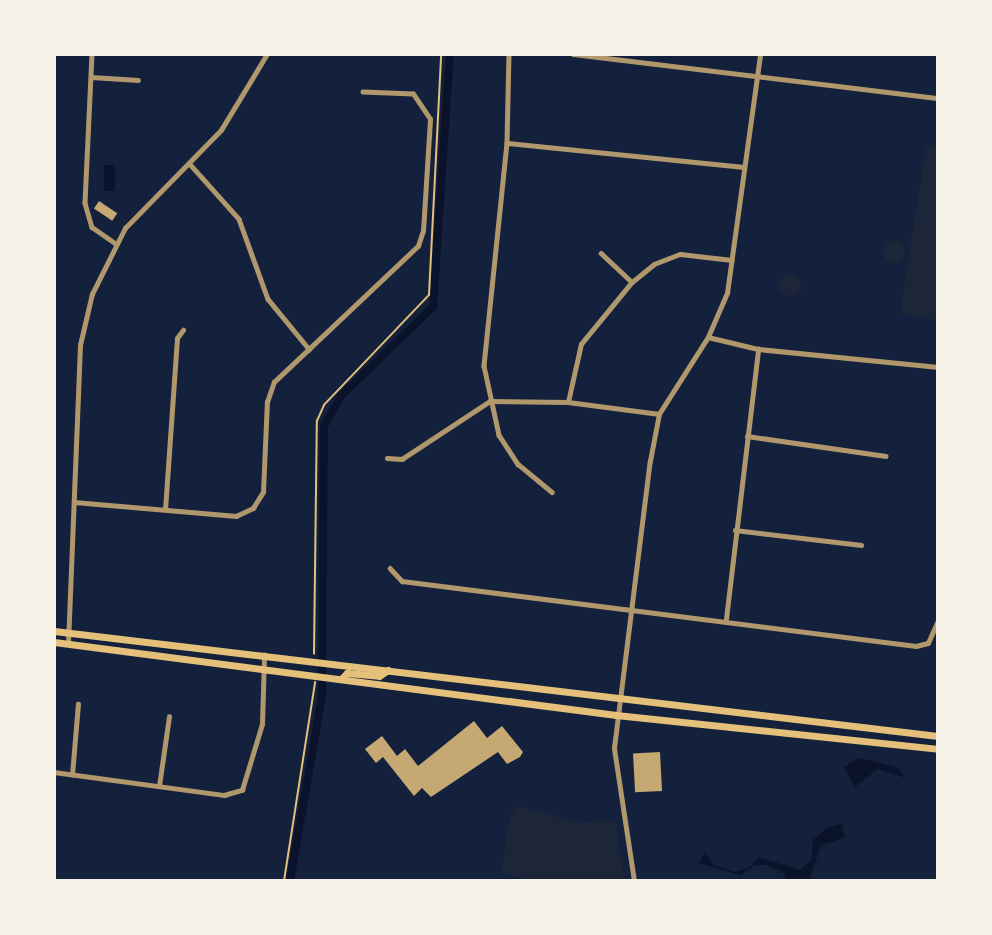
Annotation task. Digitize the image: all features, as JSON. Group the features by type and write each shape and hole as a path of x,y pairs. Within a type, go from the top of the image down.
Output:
{"main road":[{"path":"54,631 314,660 938,736"},
{"path":"54,642 263,666 616,715 938,748"},
{"path":"343,677 347,673 379,676 388,670"}],"street":[{"path":"92,54 85,203 92,227 115,243"},
{"path":"68,644 80,345 92,294 115,243 143,206 189,163 238,107 267,54"},
{"path":"509,54 507,143 484,366 490,401 505,445 518,464 552,492"},
{"path":"573,54 938,98"},
{"path":"634,881 614,776 616,715 659,414 708,337 727,293 760,54"},
{"path":"91,77 138,80"},
{"path":"74,502 236,516 253,508 263,492 267,402 274,382 418,246 423,231 430,118 413,94 363,92"},
{"path":"507,143 744,167"},
{"path":"189,163 239,219 268,298 309,349"},
{"path":"601,253 632,282"},
{"path":"568,402 581,344 632,282 654,264 680,254 732,260"},
{"path":"165,510 177,338 183,330"},
{"path":"708,337 758,349 938,367"},
{"path":"726,619 758,349"},
{"path":"387,458 402,459 490,401 568,402 659,414"},
{"path":"747,436 886,456"},
{"path":"735,530 861,545"},
{"path":"390,568 402,581 726,619 916,646 928,643 938,621"},
{"path":"54,772 224,795 248,783 262,724 264,655"},
{"path":"72,775 78,704"},
{"path":"159,786 170,717"}],"path":[{"path":"314,660 317,421 324,405 429,295 441,54"},
{"path":"284,881 315,675"}],"shaded area":[{"path":"926,147 938,149 938,320 900,314"},
{"path":"104,165 115,165 115,191 104,191"},
{"path":"894,241 902,244 905,252 902,260 894,263 886,260 883,252 886,244"},
{"path":"790,274 798,277 801,285 798,293 790,296 782,293 779,285 782,277"},
{"path":"859,758 897,767 906,778 878,769 855,787 844,767"},
{"path":"518,805 576,823 615,820 624,881 534,881 501,873 510,816"},
{"path":"842,824 845,838 821,845 809,881 786,881 784,873 767,865 755,865 740,875 699,863 704,853 716,866 735,872 749,868 759,857 800,870 811,860 813,840 828,827"}],"building":[{"path":"99,201 117,213 112,221 94,208"},
{"path":"474,721 487,738 502,726 523,752 520,757 507,764 498,752 431,797 422,788 414,796 383,757 376,763 365,749 382,736 397,756 405,749 418,766"},
{"path":"660,752 662,791 635,792 633,753"}],"waterway":[{"path":"290,881 322,695 324,426 341,396 433,307 450,54"}]}
